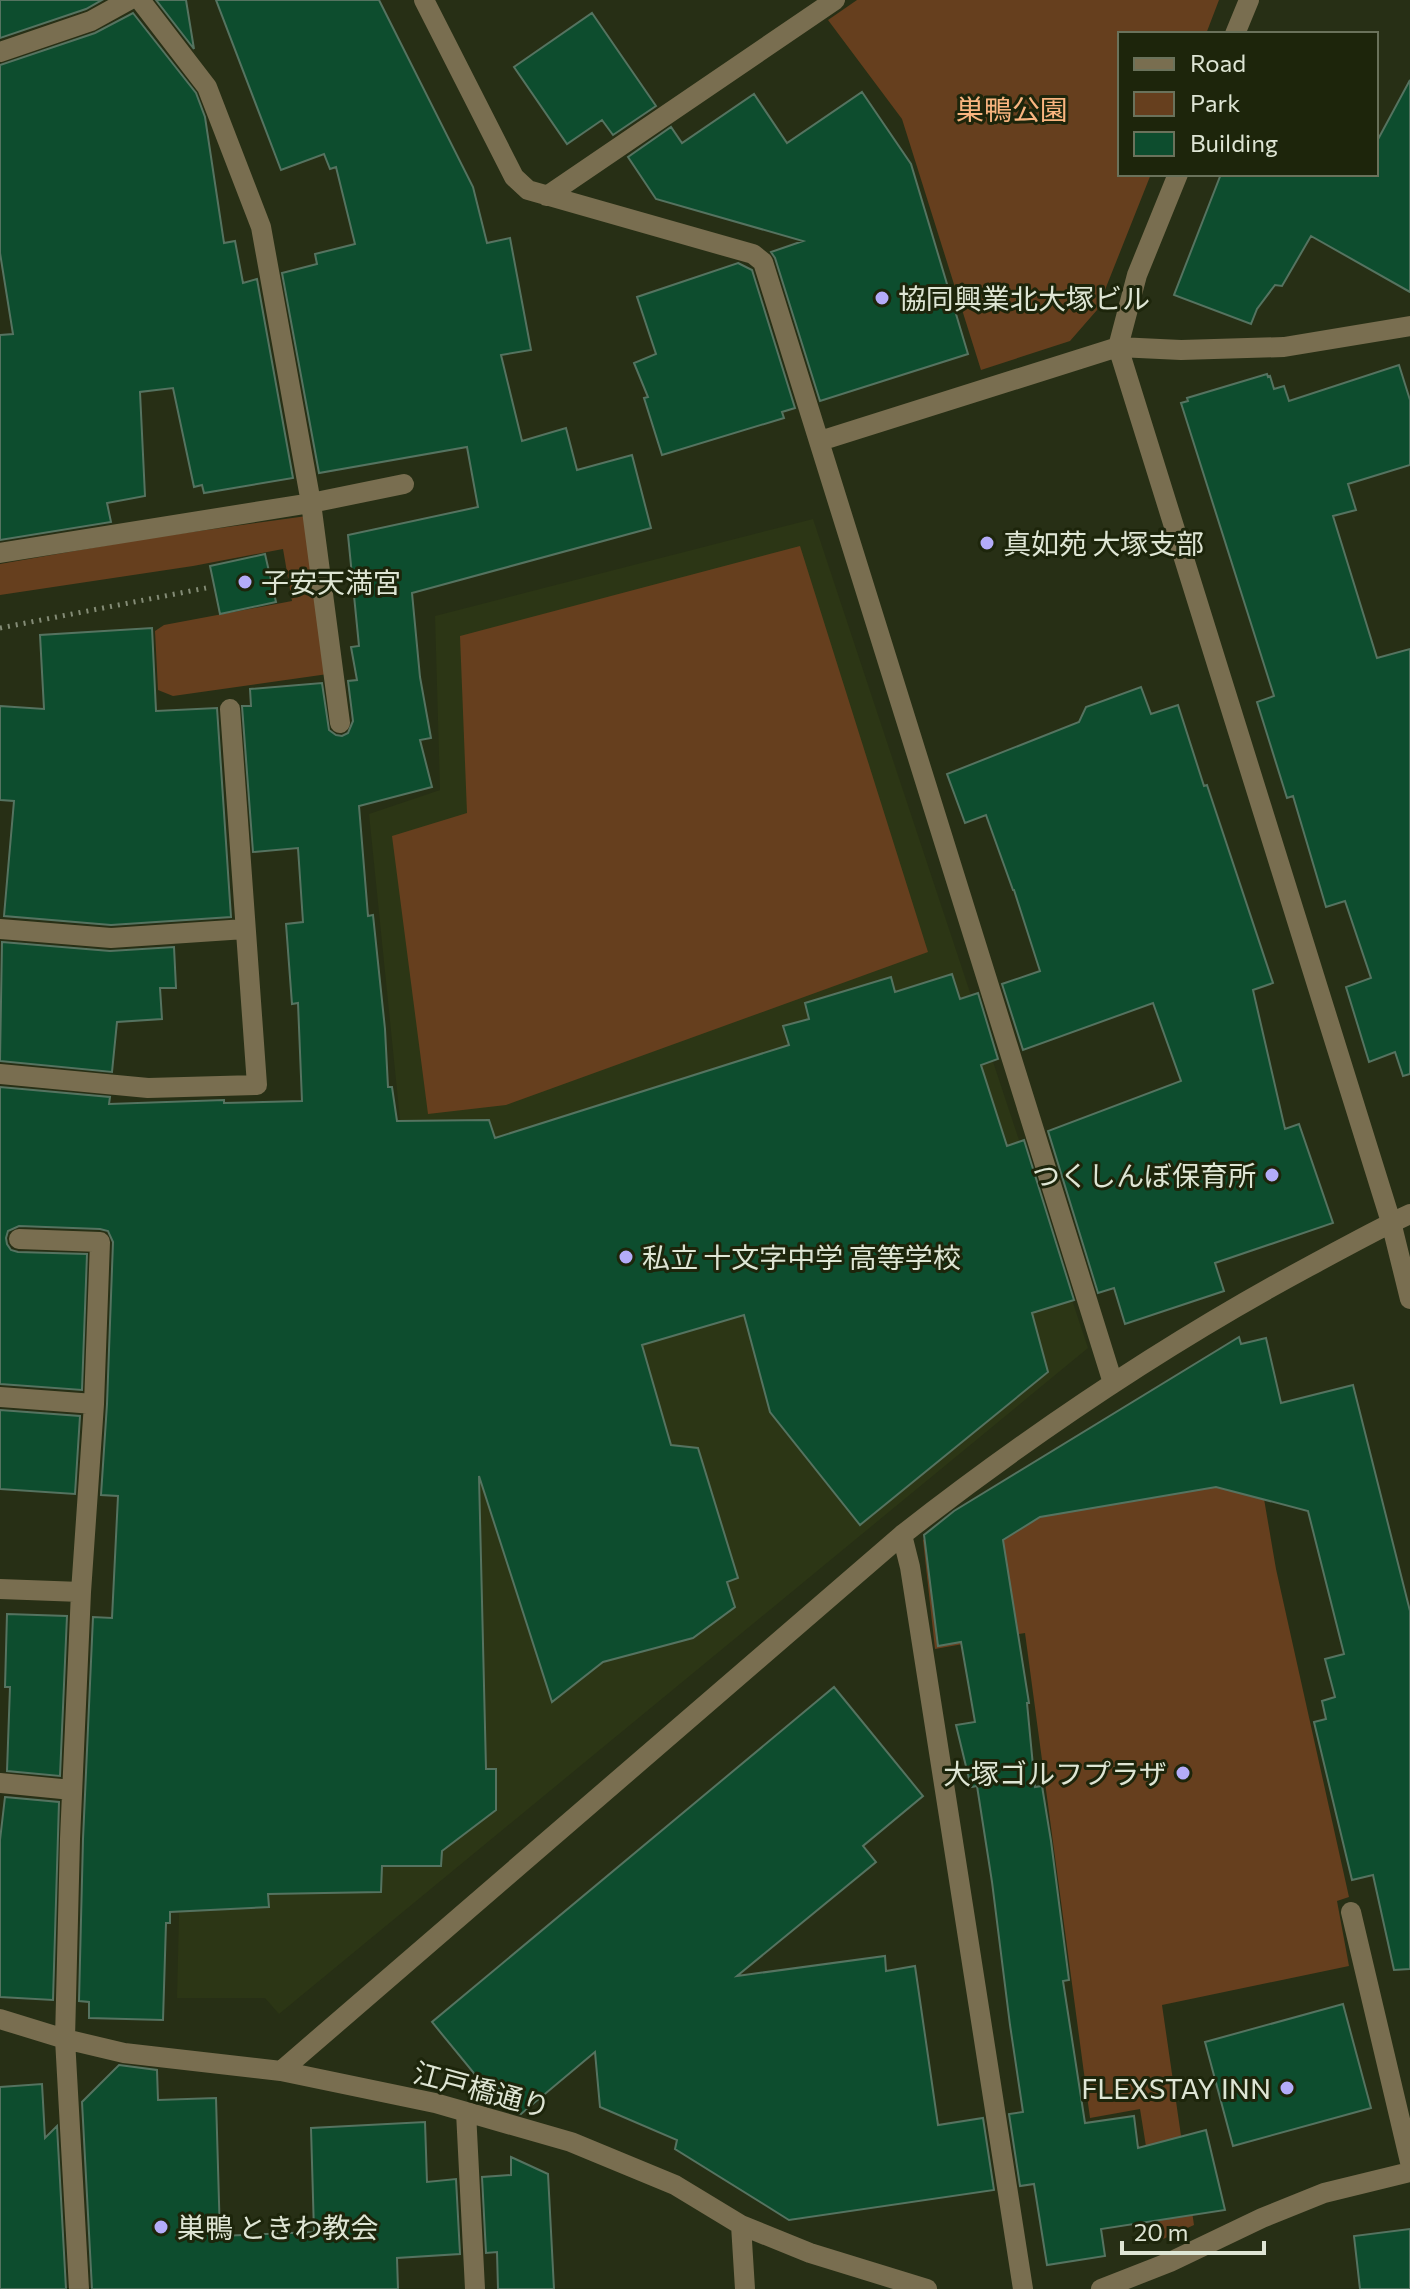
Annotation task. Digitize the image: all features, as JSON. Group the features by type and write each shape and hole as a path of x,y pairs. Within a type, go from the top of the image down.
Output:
{"street":[{"path":"0,52 91,21 129,0"},
{"path":"140,0 207,87 261,227 311,503 340,723"},
{"path":"424,0 514,177 528,190 753,254 763,262 1113,1383"},
{"path":"547,196 835,0"},
{"path":"1236,32 1249,0"},
{"path":"1177,176 1137,275 1118,347 1400,1218 1410,1299"},
{"path":"820,441 1118,347 1181,350 1284,347 1410,326"},
{"path":"0,553 311,503 404,484"},
{"path":"0,1074 148,1088 257,1085 230,709"},
{"path":"0,929 111,938 245,929"},
{"path":"281,2071 902,1535 979,1475 1113,1383 1253,1297 1400,1218"},
{"path":"19,1239 100,1242 72,1790 65,2039 79,2289"},
{"path":"0,1397 94,1404"},
{"path":"902,1535 910,1567 1023,2289"},
{"path":"0,1589 81,1592"},
{"path":"0,1783 72,1790"},
{"path":"1351,1912 1410,2162"},
{"name":"江戸橋通り","path":"0,2019 124,2053 281,2071 435,2103 571,2142 675,2185 741,2225 810,2253 927,2289"},
{"path":"466,2112 475,2289"},
{"path":"1101,2289 1170,2262 1262,2218 1324,2193 1410,2172"},
{"path":"741,2225 745,2289"}],"path":[{"path":"0,628 206,588"}],"shaded area":[{"name":"私立 十文字中学 高等学校","path":"813,519 1088,1348 279,2014 265,1998 177,1998 197,1165 404,1159 369,814 440,790 435,616"}],"green space":[{"name":"巣鴨公園","path":"857,0 1219,0 1207,32 1118,32 1118,176 1150,176 1097,310 1070,341 981,370 902,119 828,20"},
{"path":"314,515 335,673 173,696 158,690 155,631 164,625 292,601 283,549 0,595 0,564 149,538"},
{"path":"800,546 928,952 506,1105 428,1114 392,836 467,813 460,636"},
{"name":"大塚ゴルフプラザ","path":"1227,1344 1256,1452 1276,1569 1349,1897 1337,1901 1349,1966 1162,2005 1194,2225 1161,2240 1140,2109 1090,2118 1025,1633 935,1649 923,1540 988,1490"}],"building":[{"path":"0,0 102,0 86,9 0,38"},
{"path":"156,0 186,0 194,49"},
{"path":"216,0 379,0 473,187 487,243 510,238 531,350 501,355 522,441 566,428 577,470 632,455 651,528 412,593 420,677 431,738 420,740 432,787 359,806 368,916 373,915 385,1029 388,1087 392,1087 397,1121 489,1120 495,1138 789,1045 783,1026 809,1019 805,1003 891,977 895,992 952,974 960,999 978,993 998,1059 981,1065 1007,1146 1024,1140 1074,1300 1032,1313 1048,1372 860,1525 770,1412 744,1315 642,1345 671,1445 698,1448 738,1578 727,1582 735,1607 693,1638 603,1662 552,1702 479,1476 486,1769 496,1769 496,1810 442,1851 441,1866 382,1866 381,1892 268,1894 269,1907 170,1912 170,1923 166,1923 163,2020 89,2018 89,2002 79,2001 93,1617 112,1618 118,1496 101,1495 113,1242 108,1231 100,1229 19,1226 8,1231 6,1238 11,1250 87,1254 82,1390 0,1384 0,1087 110,1097 109,1104 302,1101 298,1003 292,1004 286,924 303,922 298,848 253,852 242,706 251,706 250,689 322,683 329,730 342,736 348,733 353,721 348,681 357,680 351,647 359,646 348,535 478,507 467,447 319,473 282,273 317,264 315,254 355,244 336,167 330,169 324,154 281,170"},
{"path":"133,13 196,93 205,117 224,243 235,241 243,283 257,279 293,478 204,493 202,485 194,487 173,388 140,392 145,496 107,503 111,522 0,540 0,335 13,334 0,253 0,65 95,33"},
{"path":"592,13 656,106 613,135 602,120 567,144 514,67"},
{"path":"1410,80 1410,292 1311,236 1282,286 1275,285 1257,309 1251,324 1174,295 1220,176 1378,176 1378,139"},
{"path":"862,92 911,164 968,354 820,401 771,252 803,241 656,199 628,157 671,127 682,143 754,94 787,143"},
{"path":"738,263 752,270 795,408 782,412 784,418 662,455 644,398 648,397 634,363 656,354 637,297"},
{"path":"1399,365 1410,400 1410,465 1348,484 1356,510 1333,516 1377,658 1410,649 1410,1074 1403,1076 1395,1052 1369,1062 1346,987 1371,978 1345,901 1326,907 1293,796 1287,798 1257,702 1274,696 1181,403 1188,401 1187,398 1267,374 1274,389 1284,386 1289,401"},
{"path":"265,554 276,602 220,614 210,566"},
{"path":"152,628 156,711 217,708 231,917 111,925 4,916 14,801 0,800 0,706 44,709 40,635"},
{"path":"1141,687 1151,714 1178,705 1204,786 1207,785 1273,983 1253,990 1285,1129 1299,1124 1333,1223 1215,1263 1224,1291 1125,1324 1114,1288 1098,1293 1048,1131 1181,1081 1153,1003 1023,1050 1002,984 1040,971 986,815 965,823 947,774 1079,722 1086,707"},
{"path":"2,942 110,951 174,947 176,988 160,988 162,1019 117,1022 112,1072 0,1061"},
{"path":"1239,1337 1241,1344 1266,1338 1281,1403 1353,1385 1410,1611 1410,1969 1394,1970 1373,1875 1352,1880 1314,1722 1326,1719 1322,1701 1335,1697 1325,1659 1344,1654 1308,1511 1216,1487 1040,1517 1003,1540 1029,1703 1035,1787 1042,1786 1051,1841 1069,1980 1063,1981 1085,2123 1134,2116 1138,2148 1206,2130 1225,2210 1101,2229 1105,2256 1047,2265 1034,2184 1020,2186 1009,2114 1023,2112 992,1882 977,1786 971,1787 956,1725 975,1722 961,1642 938,1646 924,1535 954,1511"},
{"path":"0,1410 80,1416 75,1494 0,1489"},
{"path":"7,1614 67,1616 60,1776 7,1771 10,1687 5,1687"},
{"path":"834,1687 923,1796 863,1846 876,1862 737,1976 885,1956 886,1971 915,1966 938,2125 983,2118 994,2190 789,2220 675,2149 677,2140 600,2107 595,2052 521,2114 511,2111 510,2095 477,2077 432,2022"},
{"path":"5,1797 59,1802 53,2000 0,1997 0,1840"},
{"path":"1343,2004 1371,2108 1233,2146 1205,2042"},
{"path":"119,2065 157,2070 158,2100 216,2098 220,2236 314,2232 311,2128 425,2122 427,2182 456,2179 460,2254 397,2258 398,2289 92,2289 82,2102"},
{"path":"42,2084 45,2138 57,2126 66,2289 0,2289 0,2087"},
{"path":"511,2157 548,2174 554,2289 498,2289 497,2252 486,2253 482,2177 511,2175"},
{"path":"1410,2229 1410,2289 1360,2289 1354,2236"}],"place":[{"name":"協同興業北大塚ビル","path":"882,298"},
{"name":"真如苑 大塚支部","path":"987,543"},
{"name":"子安天満宮","path":"245,582"},
{"name":"つくしんぼ保育所","path":"1272,1175"},
{"name":"私立 十文字中学 高等学校","path":"626,1257"},
{"name":"大塚ゴルフプラザ","path":"1183,1773"},
{"name":"FLEXSTAY INN","path":"1287,2088"},
{"name":"巣鴨 ときわ教会","path":"161,2227"}]}
